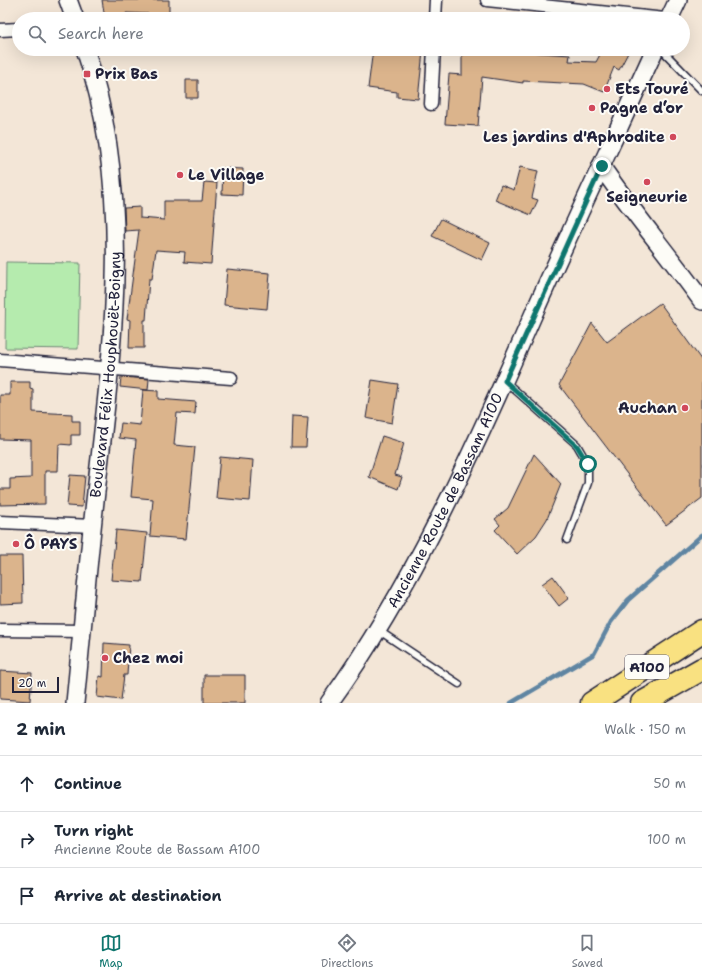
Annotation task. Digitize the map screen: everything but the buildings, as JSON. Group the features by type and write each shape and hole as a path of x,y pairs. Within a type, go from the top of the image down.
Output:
{"highway":[{"name":"A100","path":"592,703 702,631"},
{"name":"A100","path":"642,703 702,669"}],"street":[{"path":"68,0 72,12"},
{"path":"435,12 436,0"},
{"path":"487,0 599,12"},
{"path":"672,12 678,0"},
{"path":"0,30 12,29"},
{"name":"Boulevard Félix Houphouët-Boigny","path":"74,703 109,369 116,263 112,177 102,113 87,56"},
{"path":"431,104 434,56"},
{"name":"Ancienne Route de Bassam A100","path":"329,703 377,629 406,580 440,515 505,381 652,56"},
{"path":"602,166 629,207 680,270 702,301"},
{"path":"0,360 231,378"},
{"path":"0,522 92,526"},
{"path":"0,630 82,631"}],"lane":[{"path":"668,56 702,91"},
{"path":"505,381 577,446 588,464 588,483 566,540"},
{"path":"377,629 459,684"}],"green space":[{"path":"6,262 80,263 78,349 5,348"}],"waterway":[{"path":"511,703 594,654 611,622 628,600 702,535"}],"place":[{"name":"Prix Bas","path":"87,74"},
{"name":"Ets Touré","path":"607,89"},
{"name":"Pagne d‘or","path":"592,108"},
{"name":"Les jardins d'Aphrodite","path":"673,137"},
{"name":"Le Village","path":"180,175"},
{"name":"Seigneurie","path":"647,182"},
{"name":"Auchan","path":"685,408"},
{"name":"Ô PAYS","path":"16,544"},
{"name":"Chez moi","path":"105,658"}],"route":[{"path":"588,464 577,446 505,381 602,166"}]}
